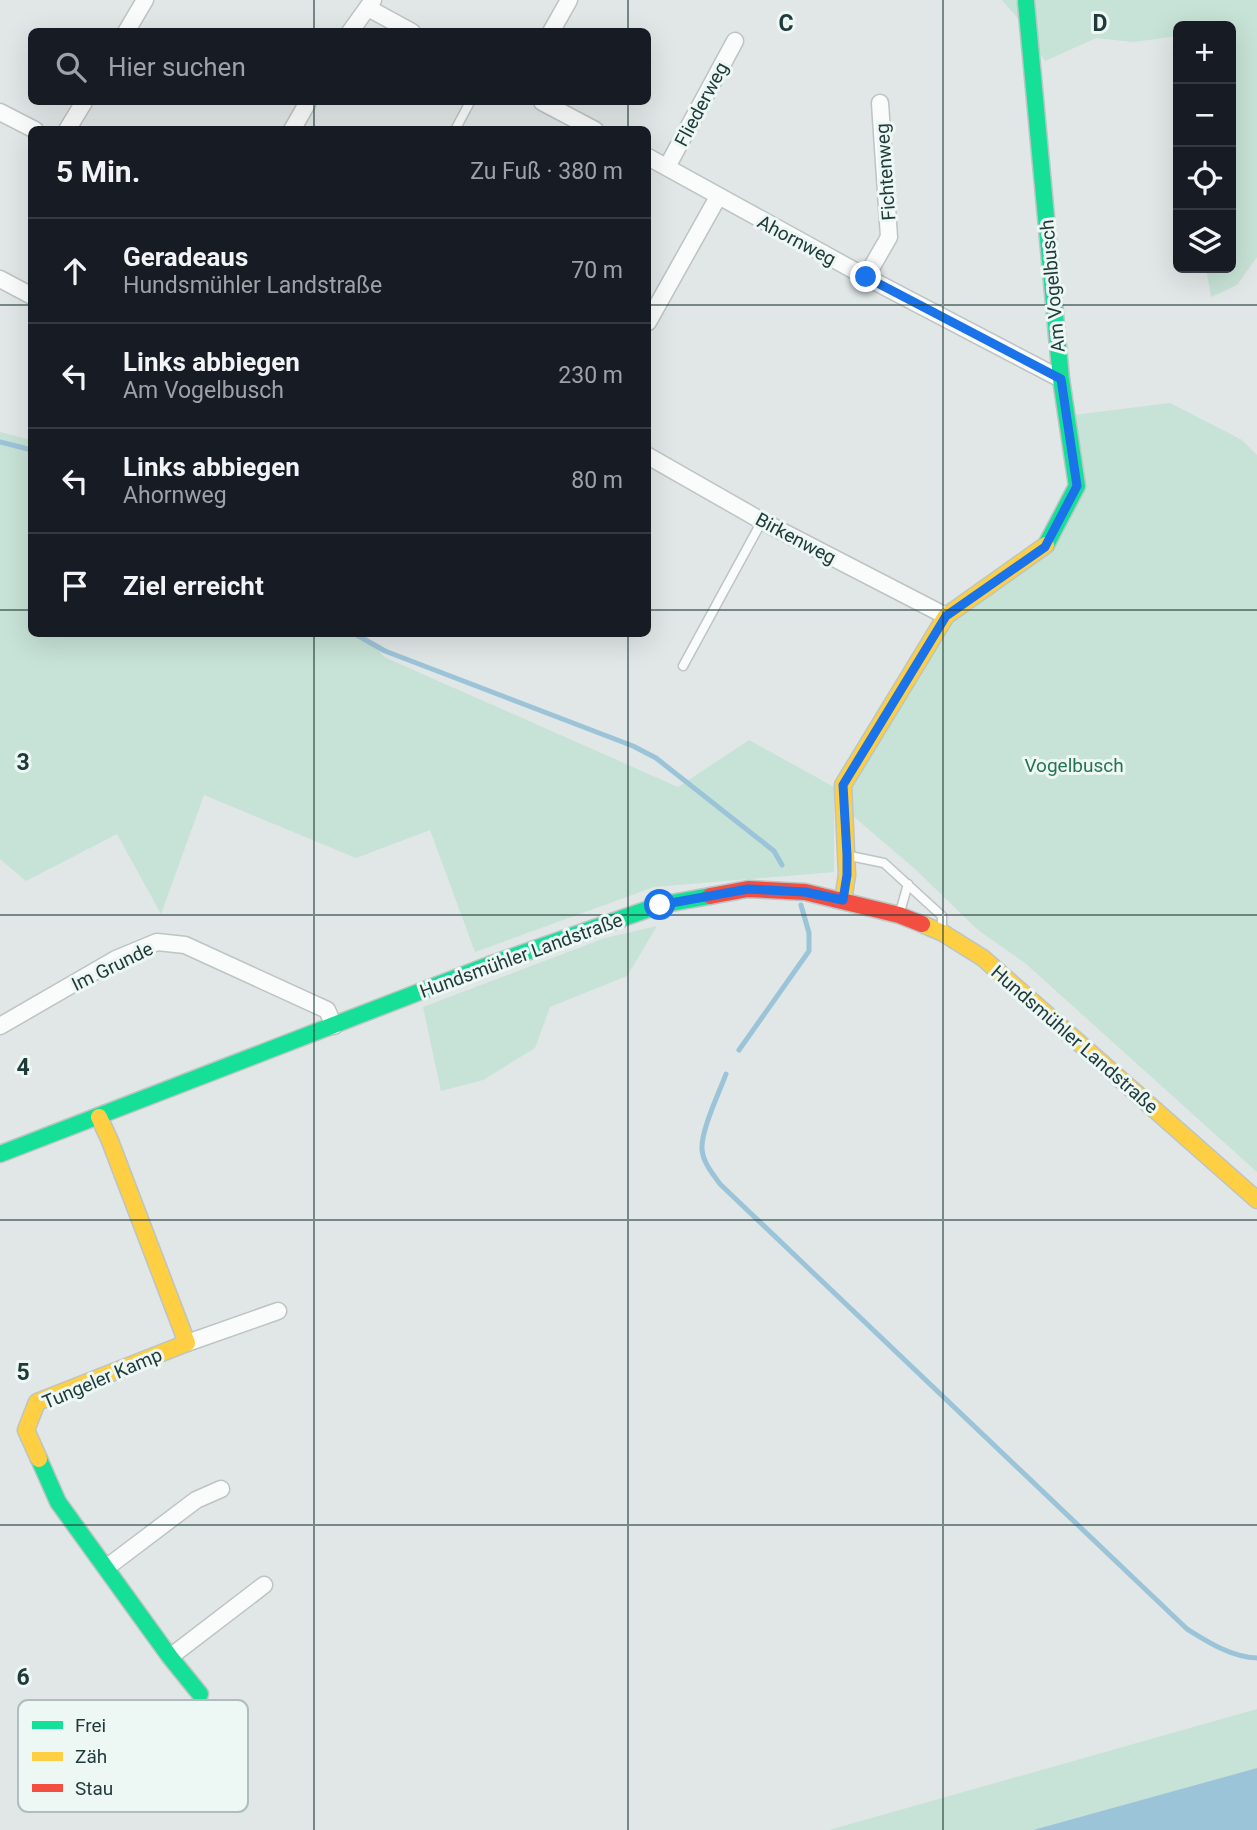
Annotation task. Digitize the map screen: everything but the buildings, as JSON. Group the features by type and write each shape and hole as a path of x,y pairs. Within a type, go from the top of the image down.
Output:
{"street":[{"path":"128,28 145,0"},
{"path":"553,28 569,0"},
{"name":"Am Vogelbusch","path":"843,900 847,855 843,785 946,616 1045,547 1077,486 1061,379 1026,2"},
{"path":"353,28 371,4 406,28"},
{"name":"Fliederweg","path":"667,167 735,41"},
{"name":"Fichtenweg","path":"866,277 888,237 880,103"},
{"path":"69,126 82,105"},
{"path":"294,126 306,105"},
{"path":"548,105 587,126"},
{"path":"0,112 28,126"},
{"name":"Ahornweg","path":"651,159 866,277 1061,379"},
{"path":"651,317 718,197"},
{"path":"0,279 28,294"},
{"name":"Birkenweg","path":"651,458 762,521 946,616"},
{"name":"Hundsmühler Landstraße","path":"0,1154 489,965 660,905 748,889 805,892 843,900 899,915 943,933 983,958 1257,1200"},
{"name":"Im Grunde","path":"0,1026 116,959 157,942 185,945 327,1010 334,1026"},
{"name":"Tungeler Kamp","path":"99,1117 115,1140 187,1343"},
{"name":"Tungeler Kamp","path":"200,1695 58,1502 26,1430 37,1402 187,1343 278,1311"},
{"path":"106,1568 196,1500 221,1489"},
{"path":"170,1657 264,1586"}],"lane":[{"path":"457,126 468,105"},
{"path":"683,666 762,521"},
{"path":"847,855 884,863 942,916 943,933"},
{"path":"899,915 908,884"}],"green space":[{"path":"1002,0 1257,0 1257,257 1237,285 1211,297 1207,273 1236,273 1236,21 1173,21 1173,37 1133,42 1096,38 1045,61"},
{"name":"Vogelbusch","path":"1170,403 1242,440 1257,455 1257,1172 1025,963 978,930 915,869 853,816 850,786 942,625 1048,550 1082,490 1074,415"},
{"path":"0,432 28,439 28,637 367,637 384,657 678,787 749,740 834,787 834,872 654,887 475,952 430,830 356,858 204,795 161,914 117,834 26,881 0,859"},
{"path":"657,926 627,976 550,1007 535,1048 483,1080 441,1091 423,1007 605,938"},
{"path":"1257,1709 1257,1768 1033,1830 829,1830"}],"water":[{"path":"1257,1768 1257,1830 1033,1830"}],"waterway":[{"path":"0,442 28,449"},
{"path":"360,637 385,651 633,746 656,758 774,851 782,865"},
{"path":"739,1050 809,951 809,933 801,905"},
{"path":"726,1074 702,1141 706,1164 720,1184 1187,1629 1229,1652 1257,1658"}],"traffic: fast":[{"path":"1026,2 1061,379 1077,486 1046,545"},
{"path":"0,1154 489,965 660,905 710,896"},
{"path":"39,1459 58,1502 170,1657 200,1694"}],"traffic: slow":[{"path":"843,900 847,875 843,785 946,616 1046,545"},
{"path":"922,924 943,933 983,958 1257,1200"},
{"path":"39,1459 26,1430 37,1402 187,1343 99,1117"}],"traffic: jam":[{"path":"710,896 748,889 805,892 899,915 922,924"}],"route":[{"path":"660,905 748,889 805,892 843,900 847,855 842,790 862,751 946,616 1045,547 1077,486 1061,379 866,277"}]}
